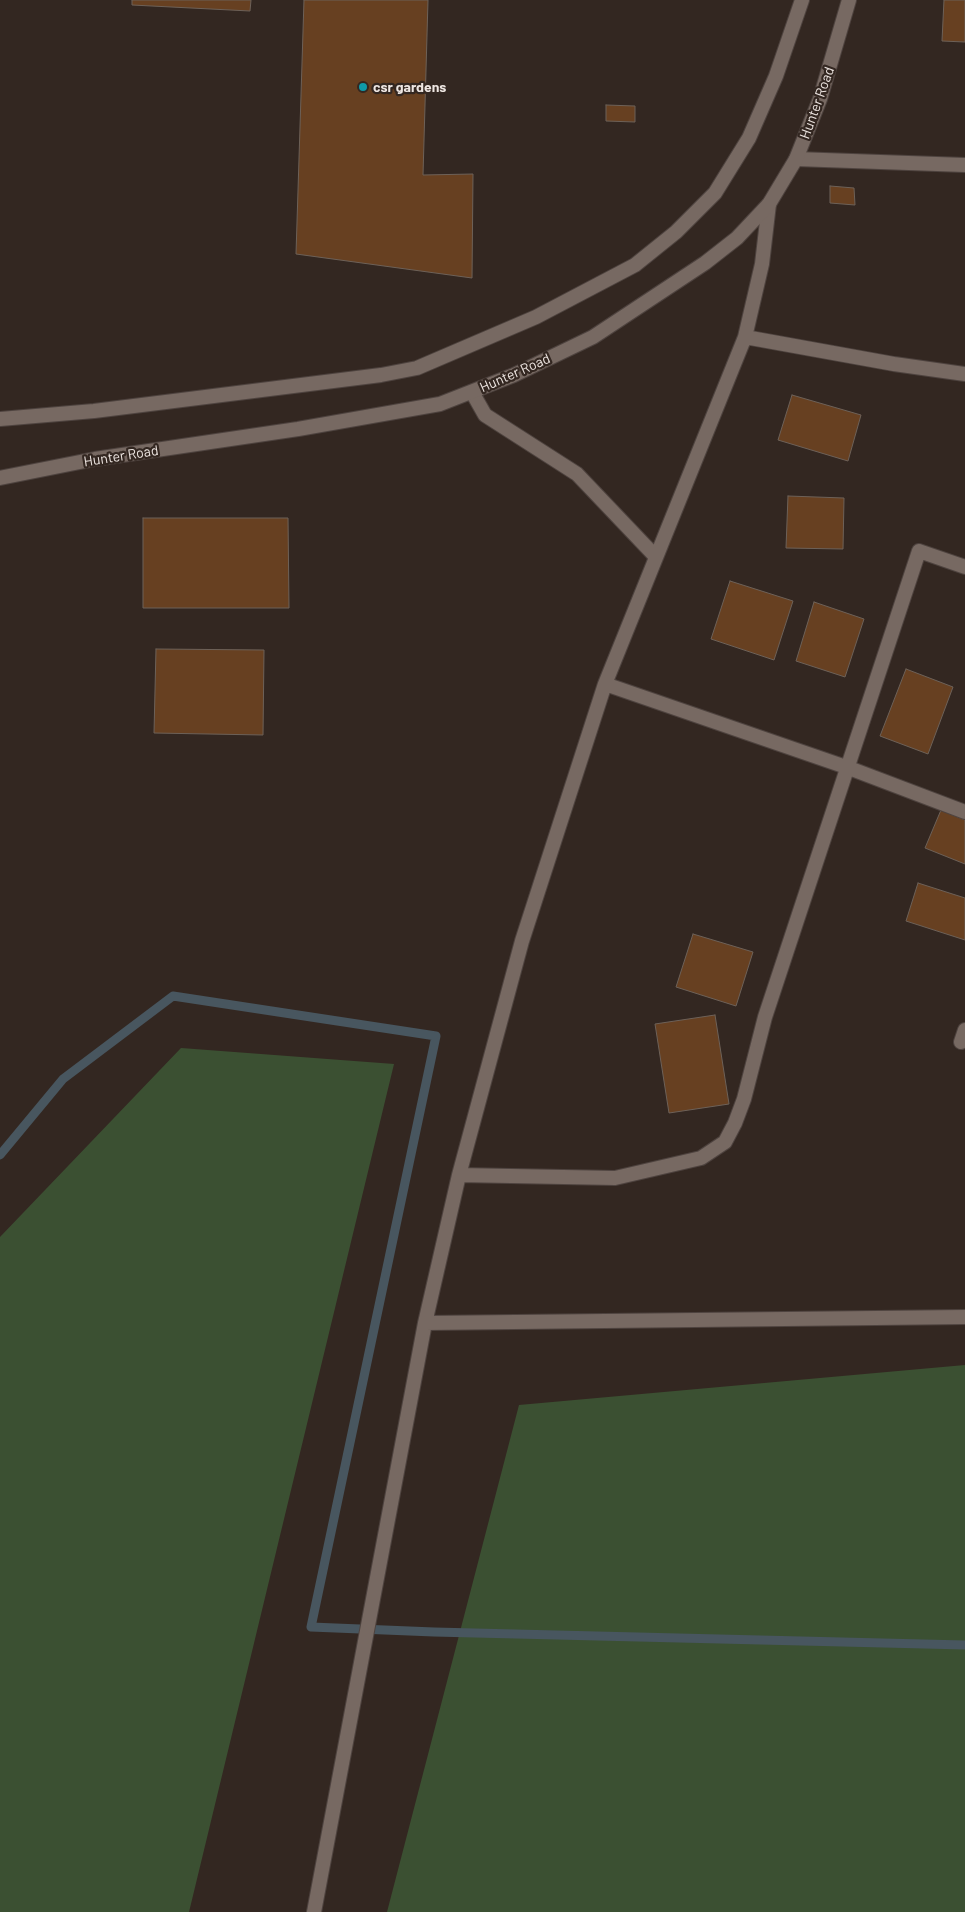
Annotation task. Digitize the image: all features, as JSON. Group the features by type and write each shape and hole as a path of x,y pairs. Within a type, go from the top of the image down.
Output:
{"street":[{"path":"0,419 94,412 381,375 417,368 536,317 635,265 676,232 716,193 749,138 776,76 802,0"},
{"name":"Hunter Road","path":"0,478 94,459 394,414 440,404 514,375 593,337 738,238 769,204 796,159 820,99 849,0"},
{"path":"796,159 965,165"},
{"path":"314,1912 425,1323 459,1175 522,940 605,684 745,337 762,264 769,204"},
{"path":"745,337 894,364 965,374"},
{"path":"472,392 485,415 577,474 656,557"},
{"path":"459,1175 615,1178 701,1158 725,1142 744,1099 765,1017 849,768 919,551 965,567"},
{"path":"605,684 849,768 965,812"},
{"path":"425,1323 965,1318"}],"green space":[{"path":"181,1048 394,1064 189,1912 0,1912 0,1237"},
{"path":"965,1365 965,1912 387,1912 519,1405"}],"building":[{"path":"132,0 251,0 250,11 132,5"},
{"name":"csr gardens","path":"304,0 428,0 423,175 473,174 472,278 296,254"},
{"path":"944,0 965,0 965,42 942,41"},
{"path":"606,105 635,106 635,122 606,121"},
{"path":"830,186 854,188 855,205 830,203"},
{"path":"792,395 861,415 848,461 778,440"},
{"path":"788,496 844,498 843,549 786,548"},
{"path":"143,518 288,518 289,608 143,608"},
{"path":"730,581 793,601 774,660 711,639"},
{"path":"814,602 864,619 845,677 796,661"},
{"path":"156,649 264,650 263,735 154,733"},
{"path":"906,669 953,687 928,754 880,736"},
{"path":"941,810 965,820 965,864 925,848"},
{"path":"918,883 965,898 965,940 906,921"},
{"path":"693,934 753,952 736,1006 676,987"},
{"path":"715,1015 729,1104 669,1113 655,1024"}],"waterway":[{"path":"0,1155 63,1079 173,996 436,1036 311,1627 434,1632 965,1645"}],"place":[{"name":"csr gardens","path":"363,87"}]}
